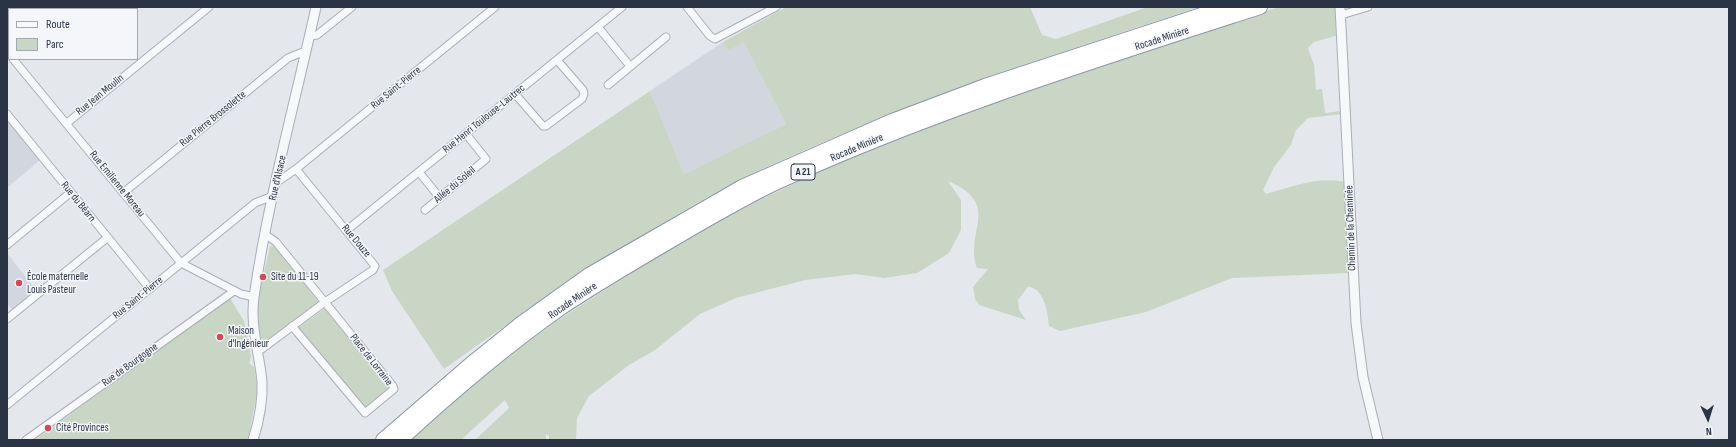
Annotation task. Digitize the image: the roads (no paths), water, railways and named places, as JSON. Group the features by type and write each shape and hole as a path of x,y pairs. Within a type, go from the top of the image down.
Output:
{"highway":[{"name":"Rocade Minière","path":"383,440 471,364 522,323 589,275 742,187 892,122 985,86 1226,7"},
{"name":"Rocade Minière","path":"400,440 503,351 562,308 690,229 760,191 886,135 983,99 1260,7"}],"street":[{"name":"Rue Jean Moulin","path":"67,123 209,7"},
{"name":"Rue d'Alsace","path":"253,440 262,404 262,381 252,322 254,297 273,196 316,7"},
{"path":"310,36 317,35 352,7"},
{"name":"Rue Saint-Pierre","path":"276,182 296,169 494,7"},
{"name":"Rue Henri Toulouse-Lautrec","path":"347,230 622,7"},
{"path":"687,7 710,36 718,39 776,7"},
{"path":"1341,11 1368,7"},
{"name":"Chemin de la Cheminée","path":"1341,11 1356,323 1363,377 1378,440"},
{"path":"598,27 630,66"},
{"path":"608,85 666,37"},
{"name":"Rue Pierre Brossolette","path":"123,192 288,58 302,52 306,52"},
{"name":"Rue Emilienne Moreau","path":"14,60 181,263 234,291 246,296 254,297"},
{"path":"515,94 543,126 546,126 582,98 584,94 583,90 558,60"},
{"name":"Rue du Béarn","path":"7,114 70,193 150,289"},
{"name":"Allée du Soleil","path":"425,210 485,160 486,156 466,134"},
{"name":"Rue Douze","path":"296,169 375,266 374,270 325,302"},
{"path":"419,172 440,198"},
{"path":"7,245 70,193"},
{"name":"Rue Saint-Pierre","path":"7,405 255,203 273,196"},
{"name":"Place de Lorraine","path":"266,235 276,242 394,389 365,414 292,326"},
{"path":"7,319 107,238"},
{"name":"Rue de Bourgogne","path":"26,440 234,291"},
{"path":"257,351 262,349 325,302"}],"place":[{"name":"Site du 11-19","path":"263,277"},
{"name":"École maternelle Louis Pasteur","path":"19,283"},
{"name":"Maison d'Ingénieur","path":"220,337"},
{"name":"Cité Provinces","path":"48,428"}]}
